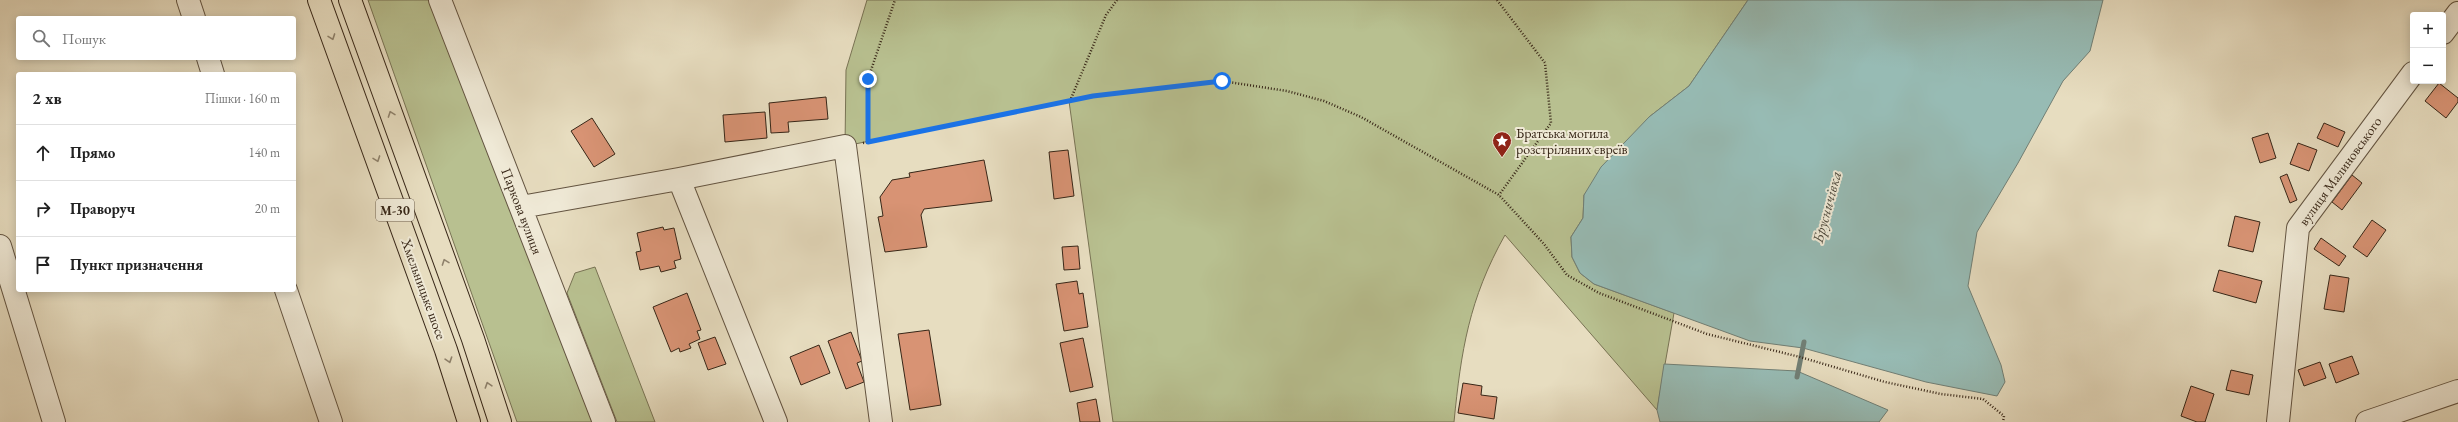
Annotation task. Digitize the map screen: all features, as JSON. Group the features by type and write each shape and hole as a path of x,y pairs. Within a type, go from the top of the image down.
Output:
{"highway":[{"name":"Хмельницьке шосе","path":"319,0 446,350 469,422"},
{"name":"Хмельницьке шосе","path":"350,0 473,339 500,422"}],"street":[{"path":"188,0 193,16"},
{"name":"Паркова вулиця","path":"440,0 604,422"},
{"path":"2446,29 2458,13"},
{"path":"209,60 212,72"},
{"name":"вулиця Малиновського","path":"2278,422 2298,228 2410,77"},
{"path":"521,207 679,179 845,146 881,422"},
{"path":"679,179 776,422"},
{"path":"0,246 54,422"},
{"path":"287,292 331,422"},
{"path":"2367,422 2455,398"}],"path":[{"path":"868,142 868,79 895,0"},
{"path":"1069,101 1106,15 1117,0"},
{"path":"1497,0 1545,63 1551,123 1498,195"},
{"path":"845,146 1093,96 1222,81 1287,91 1324,101 1362,117 1498,195 1544,244 1568,275 1599,293 1707,334 1885,382 1941,394 1983,400 2004,416 2003,422"}],"green space":[{"path":"368,0 440,0 604,422 517,422"},
{"path":"867,0 1748,0 1689,86 1649,117 1584,195 1583,218 1571,237 1572,257 1580,273 1594,284 1674,313 1657,410 1505,235 1483,281 1469,326 1460,372 1454,422 1113,422 1069,101 845,146 846,70"},
{"path":"595,267 655,422 617,422 567,293 575,273"}],"water":[{"path":"1748,0 2103,0 2090,51 2063,81 2018,163 1977,232 1968,286 2001,365 2005,382 1997,396 1926,382 1803,348 1750,341 1594,284 1580,273 1572,257 1571,237 1583,218 1584,195 1601,167 1649,117 1689,86"},
{"path":"1664,364 1797,371 1888,410 1879,422 1660,422 1657,410"}],"building":[{"path":"2438,84 2458,98 2458,102 2446,118 2425,101"},
{"path":"826,97 828,119 788,122 789,132 771,133 769,103"},
{"path":"765,112 767,138 725,142 723,115"},
{"path":"592,118 615,154 594,167 571,131"},
{"path":"2324,123 2345,132 2338,147 2317,138"},
{"path":"2268,133 2276,158 2260,163 2252,138"},
{"path":"2298,143 2317,150 2309,171 2290,164"},
{"path":"1068,150 1074,196 1054,199 1049,152"},
{"path":"984,160 992,201 924,209 921,215 927,247 885,252 878,217 883,216 880,197 892,180 910,177 909,173"},
{"path":"2287,174 2297,200 2290,203 2280,177"},
{"path":"2352,175 2362,183 2342,210 2332,202"},
{"path":"2235,216 2260,222 2253,252 2228,246"},
{"path":"2372,220 2386,230 2367,257 2353,247"},
{"path":"663,227 664,230 674,228 681,259 674,261 676,268 661,272 659,266 640,270 636,252 641,251 637,233"},
{"path":"2321,238 2346,256 2339,266 2314,249"},
{"path":"1078,246 1080,269 1064,270 1062,247"},
{"path":"2219,270 2262,281 2256,303 2213,291"},
{"path":"2330,275 2349,278 2344,312 2324,309"},
{"path":"1077,281 1079,294 1083,293 1088,327 1064,331 1056,284"},
{"path":"687,293 701,330 697,331 700,339 689,344 691,348 680,352 679,348 671,352 653,307"},
{"path":"929,330 941,405 910,410 898,334"},
{"path":"851,332 862,361 857,363 864,382 846,389 828,341"},
{"path":"715,337 726,364 708,370 698,343"},
{"path":"1083,338 1093,387 1070,392 1060,343"},
{"path":"819,345 830,373 801,385 790,357"},
{"path":"2352,356 2359,374 2336,383 2329,364"},
{"path":"2320,362 2326,378 2304,386 2298,370"},
{"path":"2231,370 2253,375 2249,395 2226,390"},
{"path":"1463,383 1482,386 1481,395 1497,397 1494,419 1458,413"},
{"path":"2191,386 2214,394 2205,422 2197,422 2181,416"},
{"path":"1096,399 1100,422 1080,422 1077,403"}],"waterway":[{"name":"Брусничівка","path":"1797,377 1804,342"}],"place":[{"name":"Братська могила розстріляних євреїв","path":"1502,158"}],"route":[{"path":"868,79 866,99 868,142 1093,96 1222,81"}]}
